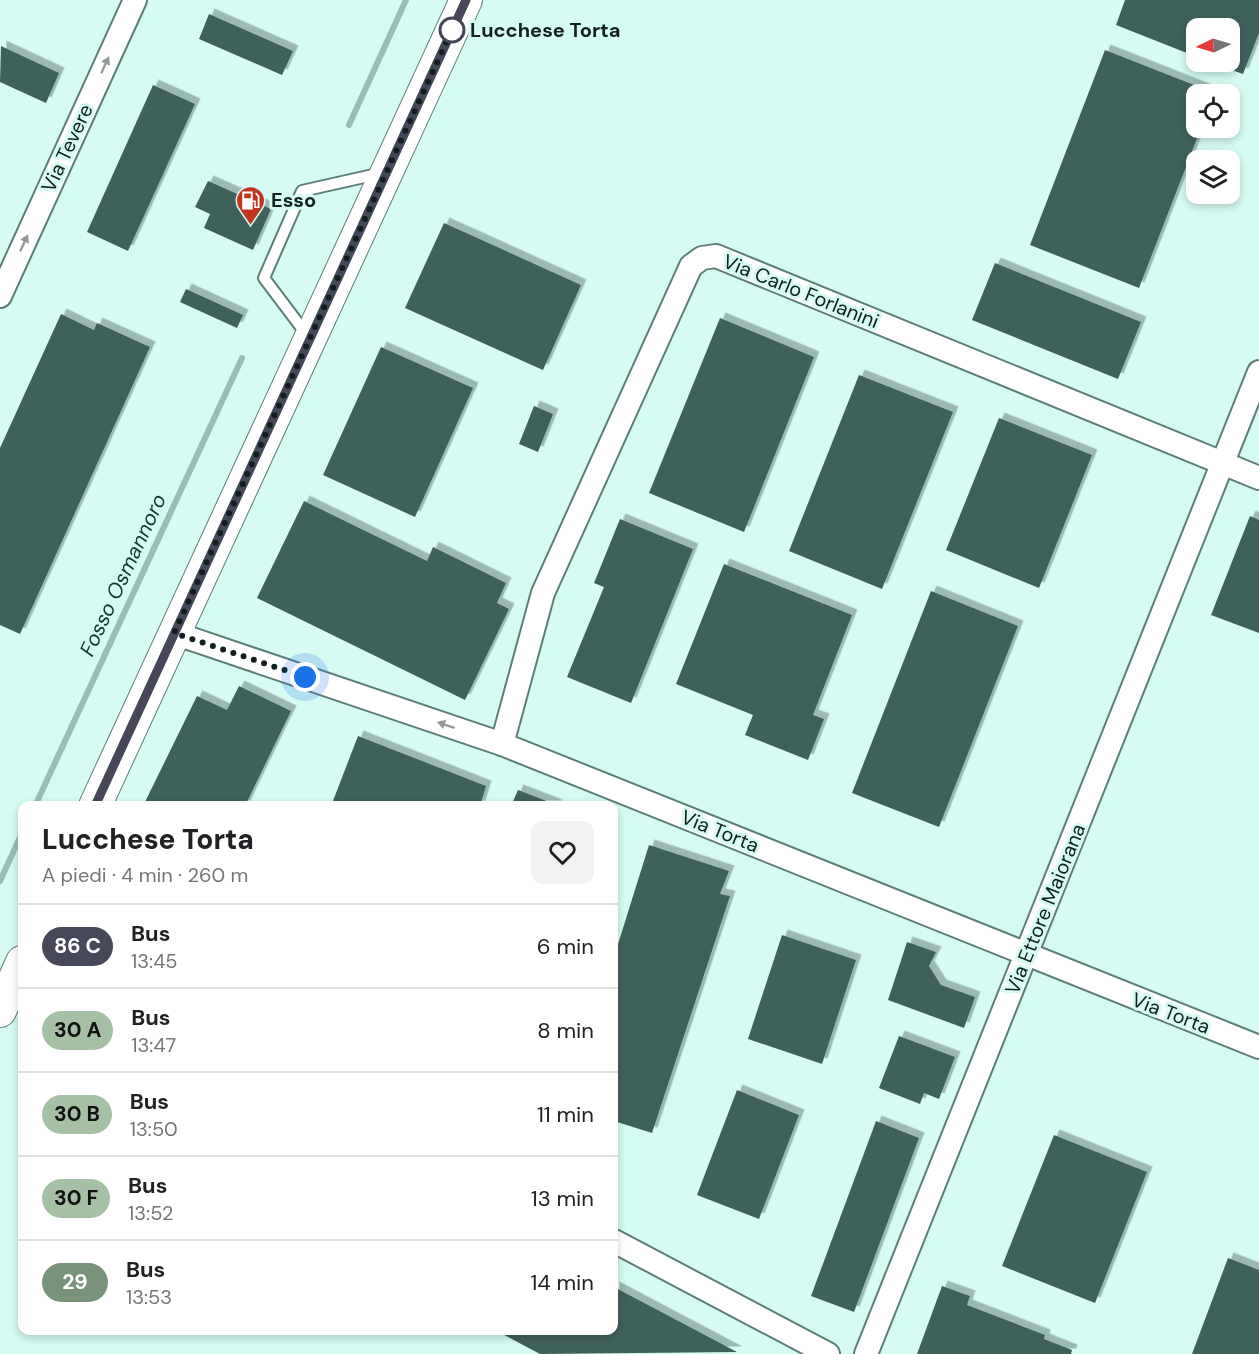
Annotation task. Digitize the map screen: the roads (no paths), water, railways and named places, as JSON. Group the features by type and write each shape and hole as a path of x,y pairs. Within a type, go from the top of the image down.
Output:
{"main road":[{"path":"97,801 466,0"},
{"path":"0,1011 18,971"}],"street":[{"name":"Via Tevere","path":"0,296 135,0"},
{"name":"Via Carlo Forlanini","path":"502,744 543,592 691,266 702,258 716,256 1222,464"},
{"name":"Via Ettore Maiorana","path":"866,1354 1259,372"},
{"path":"1222,464 1259,478"},
{"name":"Via Torta","path":"174,633 502,744 1259,1047"},
{"path":"618,1243 828,1354"}],"lane":[{"path":"309,338 264,278 302,191 385,172"}],"waterway":[{"name":"Fosso Osmannoro","path":"349,125 406,0"},
{"name":"Fosso Osmannoro","path":"37,801 242,358"},
{"name":"Fosso Osmannoro","path":"0,881 18,842"}],"place":[{"name":"Lucchese Torta","path":"452,30"},
{"name":"Esso","path":"250,226"}]}
